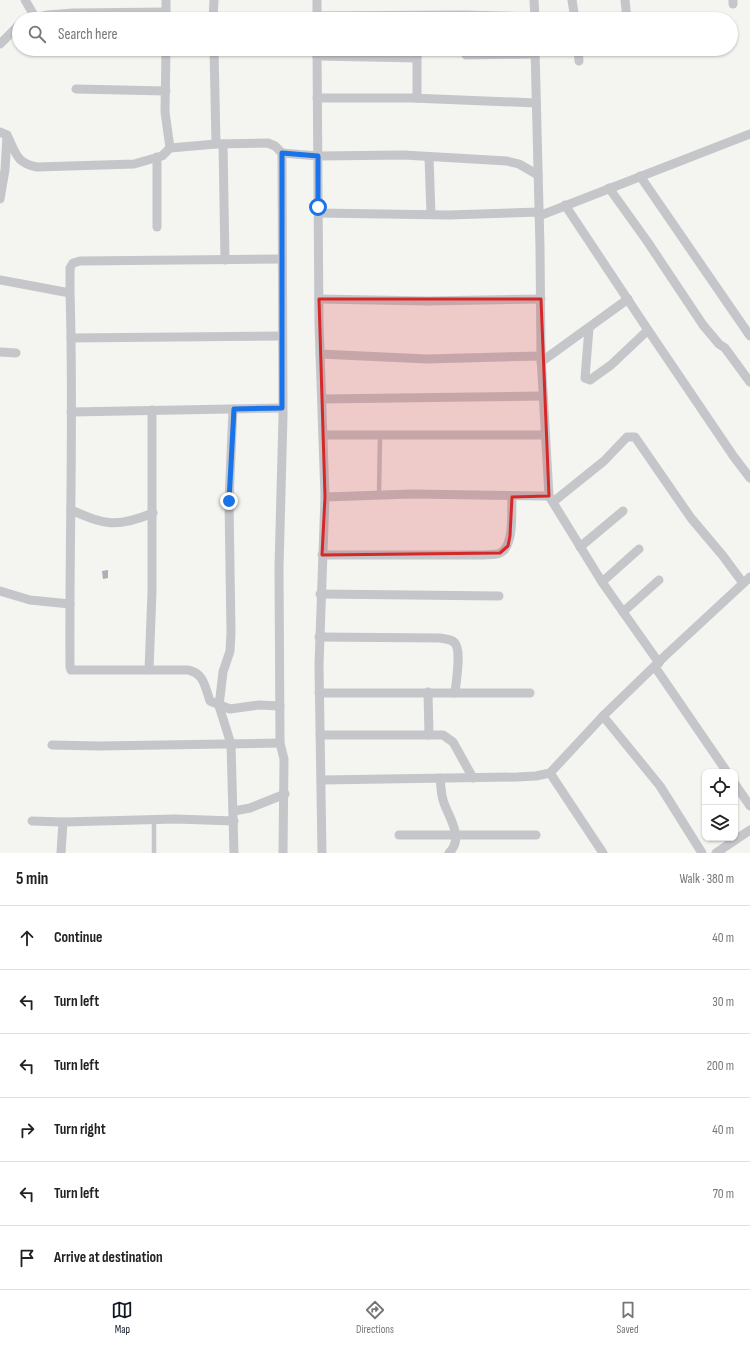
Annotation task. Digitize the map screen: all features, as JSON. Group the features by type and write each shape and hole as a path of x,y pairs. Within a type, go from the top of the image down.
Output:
{"street":[{"path":"25,0 30,12"},
{"path":"166,0 166,12"},
{"path":"213,12 214,0"},
{"path":"316,0 317,12"},
{"path":"534,0 535,12"},
{"path":"572,0 574,12"},
{"path":"625,0 626,12"},
{"path":"0,44 12,32"},
{"path":"166,56 166,112 170,148"},
{"path":"214,56 225,260"},
{"path":"317,56 319,299 325,497 319,637 322,853"},
{"path":"417,56 417,98"},
{"path":"535,56 541,359 544,435 551,499 602,582 725,769"},
{"path":"579,56 580,61"},
{"path":"76,89 166,91"},
{"path":"317,98 417,98 536,102"},
{"path":"4,134 19,160 26,165 37,167 134,164 157,157 170,148 220,144 268,143 275,146 282,153 318,156 429,157 507,161 519,164 538,175"},
{"path":"0,199 5,170 4,134"},
{"path":"318,213 539,214 750,134"},
{"path":"282,153 282,408 279,568 280,743 284,759 285,794 283,853"},
{"path":"157,157 157,227"},
{"path":"429,157 431,214"},
{"path":"640,176 750,336"},
{"path":"609,188 647,241 703,325 719,344 725,348 750,382"},
{"path":"565,204 648,330 734,457 750,478"},
{"path":"280,706 259,705 230,709 219,706 210,701 201,675 195,671 71,670 70,268 73,263 80,261 282,259"},
{"path":"0,280 70,293"},
{"path":"319,299 428,301 541,299"},
{"path":"320,354 427,359 541,359 589,328 628,299"},
{"path":"589,328 585,378 590,380 612,365 648,330"},
{"path":"71,338 282,336"},
{"path":"0,352 16,353"},
{"path":"322,399 543,396"},
{"path":"71,412 282,408"},
{"path":"234,409 229,501 231,633 230,651 223,672 219,706 231,744 234,853"},
{"path":"149,670 153,513 152,410"},
{"path":"323,435 544,435"},
{"path":"325,497 456,494 551,499 599,466 627,437 635,437 691,518 723,556 743,583"},
{"path":"322,555 485,555 500,553 508,546 512,497"},
{"path":"71,510 86,516 117,524 133,521 153,513"},
{"path":"580,547 623,511"},
{"path":"602,582 639,549"},
{"path":"322,780 473,778 536,776 550,773 602,716 750,577"},
{"path":"623,612 659,580"},
{"path":"0,591 30,600 70,604"},
{"path":"320,594 500,596"},
{"path":"319,637 440,638 451,640 456,645 458,652 455,692"},
{"path":"428,692 428,735"},
{"path":"319,693 530,693"},
{"path":"602,716 660,786 702,853"},
{"path":"320,735 443,735 453,742 473,778"},
{"path":"52,745 280,743"},
{"path":"550,773 603,853"},
{"path":"440,778 442,798 456,836 453,849 450,853"},
{"path":"738,788 750,806"},
{"path":"234,811 250,808 285,794"},
{"path":"32,821 234,821"},
{"path":"61,853 63,822"},
{"path":"716,853 750,830"},
{"path":"399,835 536,835"}],"lane":[{"path":"379,495 380,436"},
{"path":"154,820 154,853"}],"highlighted area":[{"path":"319,299 541,299 549,496 512,497 508,546 500,553 322,555 325,497"}],"building":[{"path":"108,570 108,578 103,579 102,571"}],"route":[{"path":"229,501 234,409 282,408 282,153 318,156 318,207"}]}
